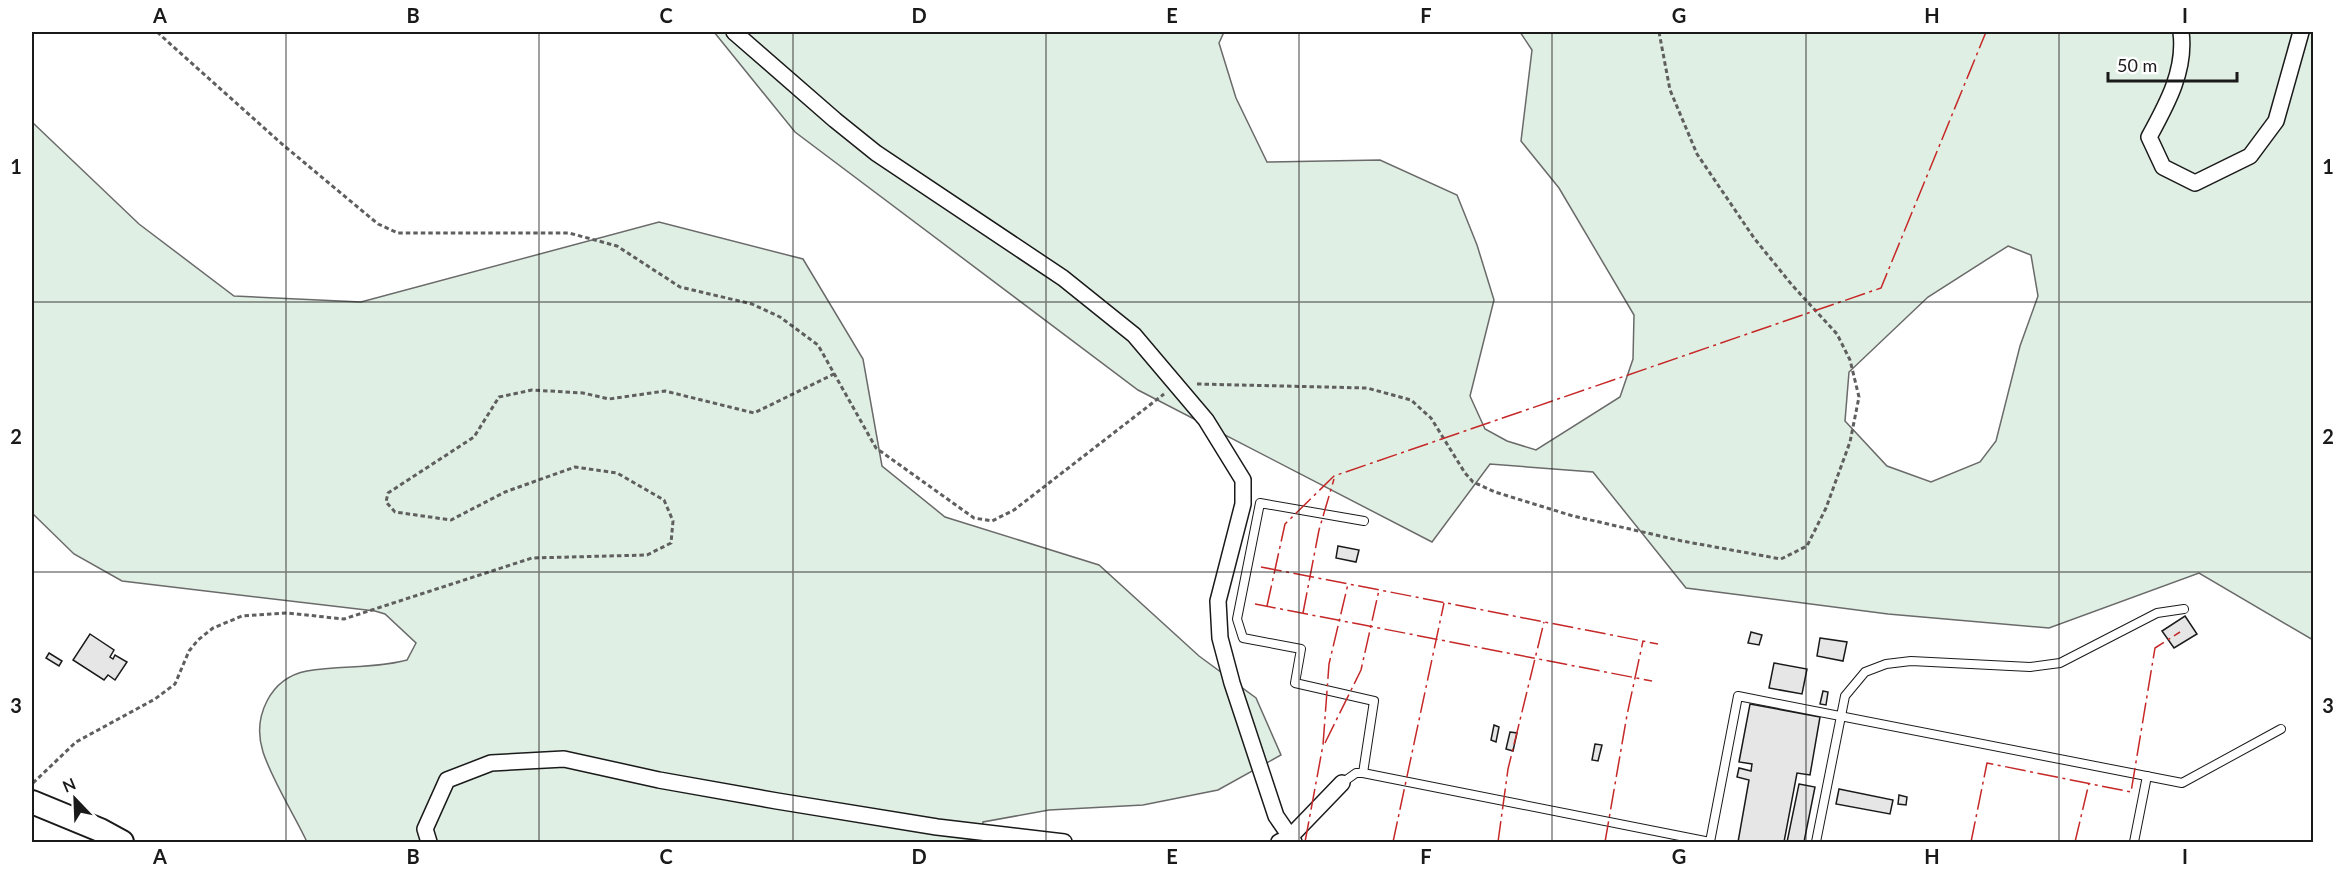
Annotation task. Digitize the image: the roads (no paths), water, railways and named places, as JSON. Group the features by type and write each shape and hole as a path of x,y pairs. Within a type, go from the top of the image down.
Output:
{"main road":[{"path":"32,802 100,830 122,843"}],"street":[{"path":"734,32 876,153 1063,278 1134,335 1177,383 1206,420 1242,480 1243,504 1218,601 1220,638 1232,683 1276,816 1288,841 1342,783"},
{"path":"2181,32 2183,48 2172,94 2149,137 2163,167 2195,183 2250,156 2276,121 2301,32"},
{"path":"429,843 425,829 447,780 491,763 564,759 659,780 777,801 1064,843"}],"lane":[{"path":"1363,773 1374,701 1295,683 1302,649 1243,638 1237,619 1260,503 1364,521"},
{"path":"1816,843 1845,696 1865,672 1886,664 1921,662 2046,666 2060,663 2090,650 2157,613 2184,609"},
{"path":"1342,783 1356,773 1363,773 1710,843 1738,696 2182,783 2281,729"},
{"path":"2134,843 2147,776"}]}
